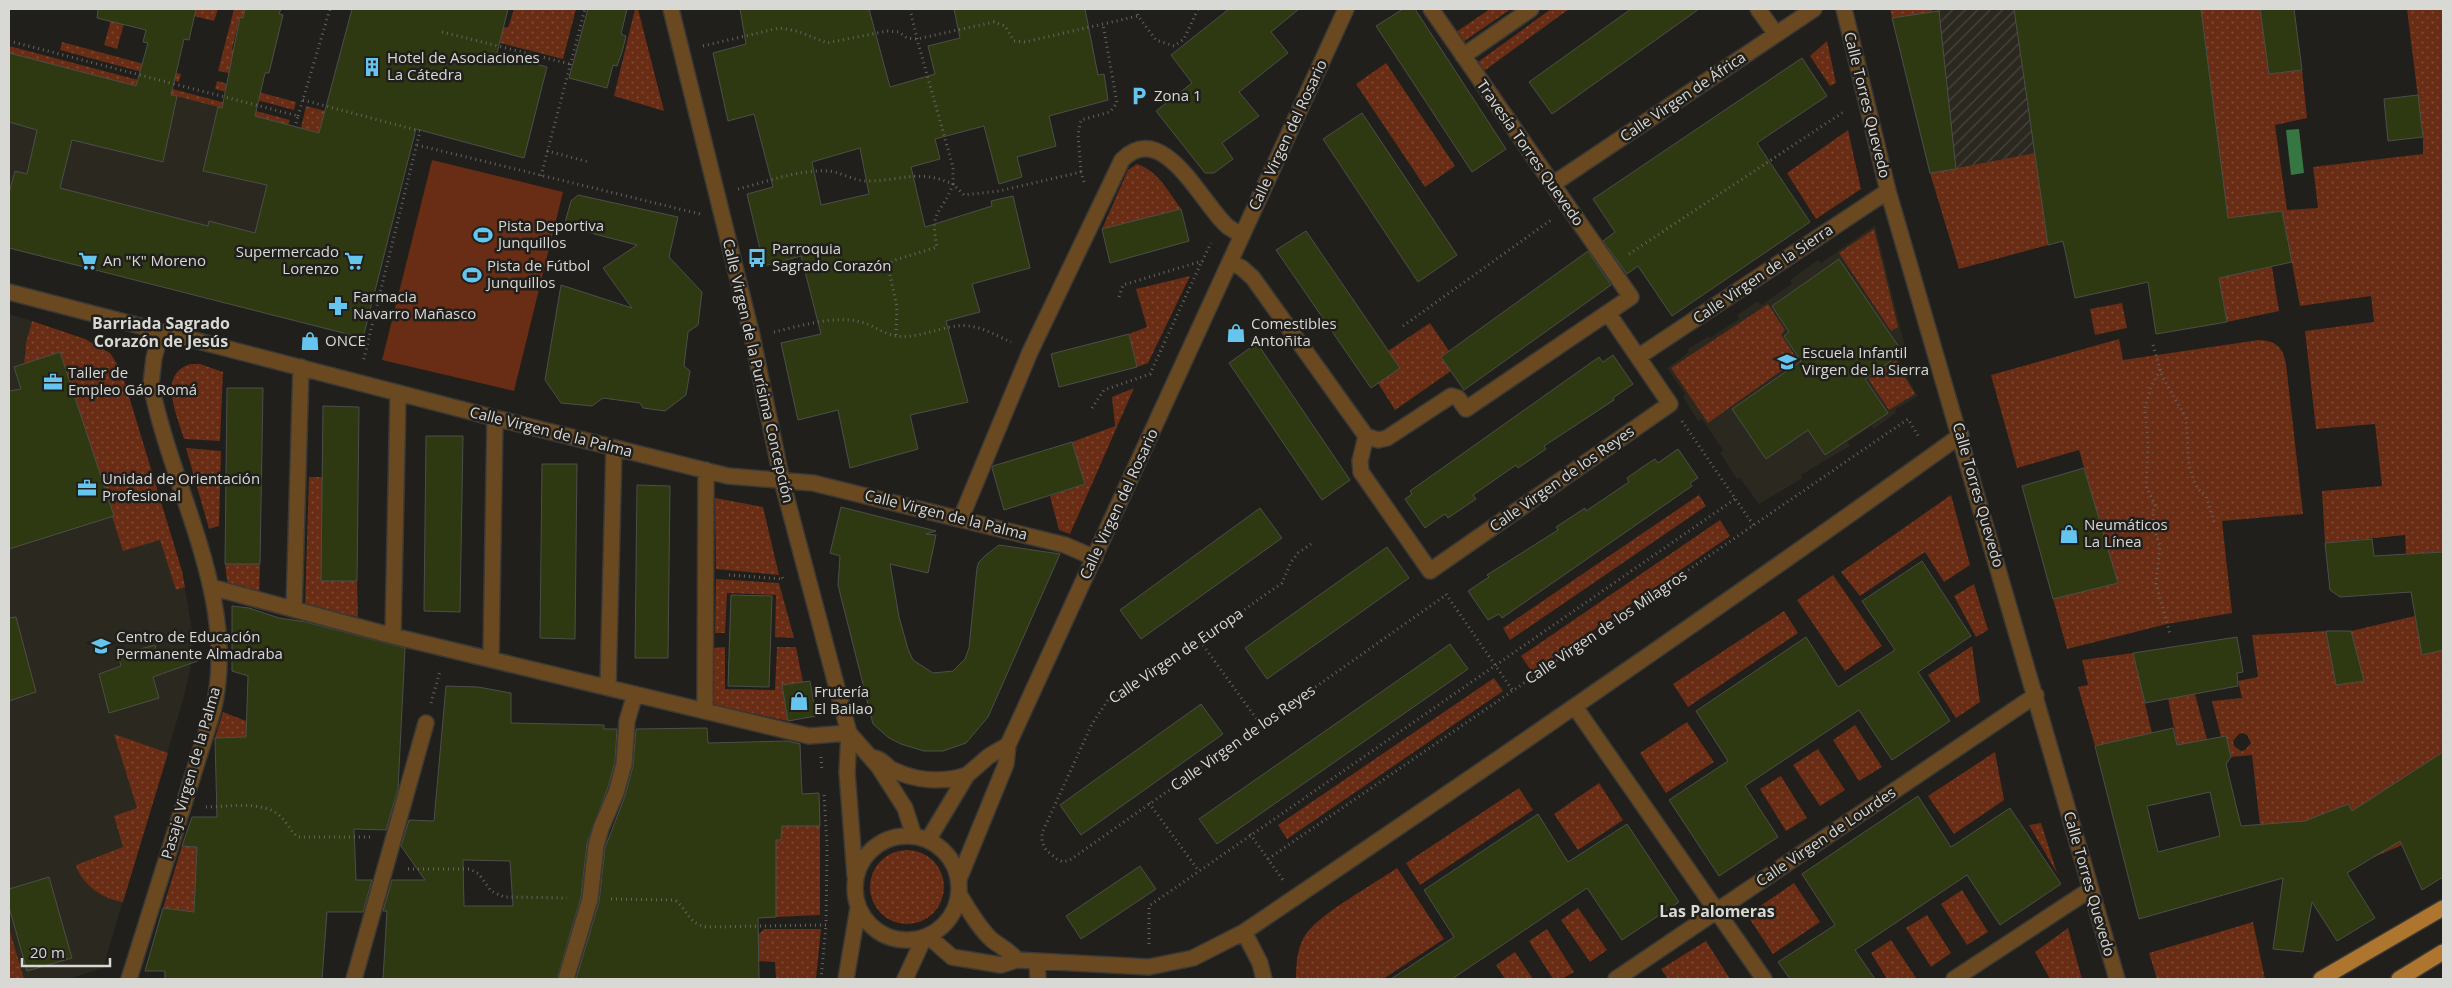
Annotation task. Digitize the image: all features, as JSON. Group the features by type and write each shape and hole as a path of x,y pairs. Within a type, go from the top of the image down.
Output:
{"main road":[{"path":"2321,979 2443,908"},
{"path":"2402,979 2443,952"}],"street":[{"name":"Calle Virgen de la Purísima Concepción","path":"671,9 752,336 782,481 849,733 846,772 855,876"},
{"name":"Calle Virgen del Rosario","path":"959,879 1006,764 1008,745 1346,9"},
{"name":"Travesía Torres Quevedo","path":"1431,9 1631,297 1608,313"},
{"path":"1463,56 1531,9"},
{"path":"1758,9 1776,34"},
{"name":"Calle Virgen de África","path":"1553,184 1814,9"},
{"name":"Calle Torres Quevedo","path":"1844,9 1888,191 2117,979"},
{"path":"961,518 1030,352 1122,160 1132,150 1144,148 1171,160 1187,175 1225,224 1242,235"},
{"name":"Calle Virgen de la Sierra","path":"1638,357 1888,191"},
{"path":"1230,262 1242,268 1253,278 1366,436 1378,440 1387,438 1448,397 1455,396 1466,409 1608,313 1670,404"},
{"name":"Calle Virgen de la Palma","path":"9,292 495,418 728,476 813,483 1065,545 1095,558"},
{"name":"Pasaje Virgen de la Palma","path":"129,979 217,692 219,640 211,587 154,398 151,372 161,332"},
{"path":"294,609 301,367"},
{"path":"393,636 398,393"},
{"name":"Calle Virgen de los Reyes","path":"1430,571 1670,404"},
{"path":"491,658 495,418"},
{"path":"926,937 952,957 1001,965 1017,960 1149,973 1193,958 1244,932 1575,707 1960,435"},
{"path":"1366,436 1360,461 1361,472 1430,571"},
{"path":"608,687 614,448"},
{"path":"705,710 706,470"},
{"path":"211,587 393,636 491,658 794,733 819,736 849,733"},
{"path":"566,979 590,899 596,846 624,764 627,721 636,694"},
{"name":"Calle Virgen de Lourdes","path":"1616,979 2036,695"},
{"path":"1575,707 1764,979"},
{"path":"354,979 426,723"},
{"name":"Calle Virgen de la Purísima Concepción","path":"849,733 869,756 905,808 921,838"},
{"path":"921,838 967,775 989,756 1008,745"},
{"path":"869,756 882,760 888,767 898,772 917,778 940,781 967,775"},
{"path":"899,836 921,838 945,852 954,864 959,879 959,894 954,911 943,926 926,937 908,941 892,939 878,932 866,922 858,908 854,888 855,876 861,861 871,849 884,840 899,836"},
{"path":"1954,979 2091,889"},
{"path":"959,894 976,922 993,940 1009,951 1017,960"},
{"path":"846,979 858,908"},
{"path":"1244,932 1260,963 1264,979"},
{"path":"905,979 926,937"},
{"path":"1037,962 1038,979"}],"path":[{"path":"295,127 330,9"},
{"path":"541,176 585,9"},
{"path":"896,336 897,307 888,266 892,262 937,247 933,228 935,219 938,208 950,193 953,184 953,167 916,39 910,9"},
{"path":"1137,9 1138,16 1156,40 1174,46 1184,39 1198,9"},
{"path":"682,52 779,28 797,31 827,43 887,31 899,32 907,38 916,39 994,22 1005,26 1014,41 1025,42 1138,16"},
{"path":"1094,217 1081,172 1078,135 1081,120 1110,112 1117,103 1103,24"},
{"path":"442,32 570,64"},
{"path":"9,41 298,116"},
{"path":"1610,266 1866,98"},
{"path":"303,100 420,131 358,382"},
{"path":"416,145 713,217 722,217"},
{"path":"547,151 589,162"},
{"path":"715,190 734,190 815,172 840,173 859,181 868,182 907,176 927,176 953,184 964,195 999,191 1081,172"},
{"path":"1402,326 1568,208"},
{"path":"1092,408 1104,390 1150,374 1222,219"},
{"path":"1119,297 1123,285 1202,261"},
{"path":"752,336 834,320 862,322 896,336 909,336 958,325 981,329 1030,352"},
{"path":"2154,346 2160,370 2186,418 2190,466 2193,478 2198,489 2206,496 2216,525"},
{"path":"2160,370 2145,407 2148,444 2146,486 2155,505 2153,511 2154,529 2160,546 2156,584 2170,634"},
{"path":"1670,404 1754,526"},
{"name":"Calle Virgen de los Milagros","path":"1268,859 1908,419 1930,457"},
{"path":"1149,973 1149,906 1494,664 1735,499"},
{"name":"Calle Virgen de Europa","path":"1042,842 1046,822 1092,724 1108,700 1200,641 1282,583 1291,562 1298,553 1311,544"},
{"path":"706,572 783,579 780,570"},
{"path":"1430,571 1513,692"},
{"name":"Calle Virgen de los Reyes","path":"1042,842 1046,850 1058,859 1063,862 1070,860 1446,595"},
{"path":"1200,641 1261,725"},
{"path":"426,723 446,648"},
{"path":"819,736 823,781"},
{"path":"821,979 826,925 827,846 823,790"},
{"path":"1149,803 1198,870"},
{"path":"183,807 266,808 281,816 291,831 298,837 393,840"},
{"path":"1250,834 1296,897"},
{"path":"385,869 463,868 479,874 491,891 504,897 675,900 682,906 690,920 706,927 826,925"}],"shaded area":[{"path":"114,9 128,9 117,49 104,45"},
{"path":"196,9 218,9 214,21 194,16"},
{"path":"234,9 245,9 243,18 240,17 232,49 235,50 229,73 218,71"},
{"path":"514,9 576,9 563,59 437,27 441,11 508,28"},
{"path":"635,9 638,9 664,111 614,96"},
{"path":"1490,9 1511,9 1463,42 1456,32"},
{"path":"1551,9 1569,9 1484,71 1478,62"},
{"path":"1890,9 1932,9 1932,12 1892,18"},
{"path":"1932,9 2201,9 2223,182 2137,231 2064,247 2060,242 2048,245 2035,153 1930,173 1892,18 1932,12"},
{"path":"2201,9 2260,9 2269,74 2302,70 2307,118 2275,125 2287,210 2318,208 2313,167 2423,154 2423,137 2407,9 2443,9 2443,552 2406,554 2405,535 2325,543 2322,491 2382,486 2375,424 2316,429 2305,331 2374,322 2371,296 2300,306 2282,211 2228,218 2249,255 2252,271 2272,267 2279,311 2227,322 2208,221 2223,182"},
{"path":"1827,41 1836,83 1830,86 1810,56"},
{"path":"62,42 181,74 179,82 60,50"},
{"path":"9,46 290,120 288,125 9,53"},
{"path":"9,53 409,155 363,338 9,248"},
{"path":"1386,63 1455,166 1425,187 1356,84"},
{"path":"217,81 296,102 294,110 215,89"},
{"path":"306,106 414,134 388,151 301,128"},
{"path":"2299,129 2304,173 2291,175 2286,130"},
{"path":"1848,130 1861,189 1816,219 1787,173"},
{"path":"2035,153 2048,245 1959,269 1930,173"},
{"name":"Pista Deportiva Junquillos","path":"432,160 563,192 514,391 382,360"},
{"path":"1137,164 1157,177 1181,209 1102,229 1128,170"},
{"name":"Escuela Infantil Virgen de la Sierra","path":"1875,225 1905,347 1901,349 1902,354 1897,357 1908,374 1906,376 1918,396 1895,410 1896,413 1874,429 1872,426 1848,442 1850,446 1801,475 1803,478 1759,504 1740,478 1737,479 1720,453 1723,450 1702,419 1698,421 1683,397 1685,394 1667,368 1689,352 1688,349 1709,336 1710,338 1739,319 1737,315 1758,301 1761,305 1792,284 1790,280 1818,260 1821,263"},
{"path":"1874,229 1898,327 1891,331 1839,253"},
{"path":"1190,276 1148,363 1137,367 1129,334 1147,327 1136,289"},
{"path":"2122,303 2127,328 2095,335 2090,309"},
{"path":"1768,304 1785,330 1781,334 1795,356 1791,364 1708,423 1671,368"},
{"name":"Centro de Educación Permanente Almadraba","path":"9,314 32,321 24,354 60,352 106,495 164,515 182,571 192,630 193,657 183,700 103,968 69,979 9,979"},
{"path":"32,321 85,339 110,353 121,370 182,571 185,587 176,590 160,540 123,551 60,353 24,364 26,343"},
{"path":"1430,323 1449,351 1441,357 1451,371 1395,410 1378,383 1399,368 1388,351"},
{"path":"2119,339 2123,360 2259,340 2278,346 2283,353 2286,364 2303,514 2222,521 2232,613 2167,624 2067,649 2053,599 2117,582 2079,450 2017,468 1991,375"},
{"path":"1896,360 1906,373 1904,375 1915,394 1889,410 1868,379"},
{"path":"191,364 200,364 223,372 220,441 184,439 174,408 172,386 175,376 181,369"},
{"path":"1134,388 1070,534 1059,530 1050,496 1085,484 1072,442 1115,426 1112,397"},
{"path":"186,448 221,451 219,526 209,529"},
{"path":"309,477 323,477 322,581 357,581 358,617 305,605"},
{"path":"1699,495 1706,506 1510,640 1503,628"},
{"path":"1951,495 1970,565 1944,582 1925,552 1860,596 1841,572"},
{"path":"715,498 763,507 779,575 716,569"},
{"path":"1720,520 1730,536 1532,672 1521,656"},
{"path":"225,564 260,564 259,595 228,587"},
{"path":"1833,575 1882,646 1845,671 1797,600"},
{"path":"716,579 779,583 794,638 775,637 776,595 727,593 725,633 715,633"},
{"path":"1974,584 1988,630 1976,637 1954,596"},
{"path":"1784,611 1798,633 1688,707 1673,684"},
{"path":"2415,616 2423,654 2443,650 2443,752 2379,794 2402,845 2372,858 2348,804 2334,852 2260,825 2252,755 2231,757 2226,736 2221,737 2212,701 2242,698 2238,681 2258,677 2252,635 2326,631 2336,684 2364,681 2351,631","holes":["2239,734 2247,735 2251,743 2245,750 2241,751 2234,746 2233,741"]},
{"path":"1972,646 1980,702 1956,718 1928,675"},
{"path":"725,647 725,689 775,690 777,647 796,647 803,682 782,686 788,721 714,705 714,648"},
{"path":"2133,653 2152,733 2095,746 2078,687 2088,685 2082,660"},
{"path":"1494,678 1503,691 1287,839 1278,825"},
{"path":"2195,694 2214,766 2180,759 2168,698"},
{"path":"223,712 246,721 246,724 260,726 259,737 215,738"},
{"path":"1687,722 1714,762 1666,793 1640,753"},
{"path":"1855,725 1882,767 1859,781 1833,740"},
{"path":"114,734 168,753 123,902 108,898 94,890 83,879 76,865 123,847 114,816 137,808"},
{"path":"1818,749 1845,790 1820,806 1793,765"},
{"path":"1995,752 2004,800 1954,834 1928,796"},
{"path":"1781,776 1807,818 1786,831 1760,789"},
{"path":"1599,783 1623,820 1578,850 1554,814"},
{"path":"1519,788 1533,810 1420,885 1406,863"},
{"path":"2041,823 2057,873 2029,825"},
{"path":"782,826 820,826 820,915 776,917 776,840 781,839"},
{"path":"182,846 197,847 194,912 163,908"},
{"path":"907,850 921,853 933,861 941,873 944,887 941,901 933,913 921,921 907,924 893,921 881,913 873,901 870,887 873,873 881,861 893,853"},
{"path":"1397,868 1444,939 1383,979 1296,979 1299,950 1303,939 1313,926 1335,908"},
{"path":"1794,883 1820,922 1773,954 1747,915"},
{"path":"1962,890 1988,932 1967,945 1941,904"},
{"path":"1578,908 1607,950 1590,962 1561,920"},
{"path":"1927,915 1951,953 1931,967 1906,928"},
{"path":"2253,922 2265,979 2157,979 2149,953"},
{"path":"9,928 24,979 9,979"},
{"path":"2068,928 2082,979 2050,979 2035,952"},
{"path":"764,929 821,929 816,979 776,979 775,962 759,961 758,935"},
{"path":"1547,929 1574,972 1562,979 1553,979 1529,941"},
{"path":"1891,940 1916,978 1887,979 1871,953"},
{"path":"1706,941 1730,979 1668,979 1661,969"},
{"path":"1515,952 1533,979 1505,979 1496,965"}],"building":[{"path":"98,9 196,9 189,40 184,39 171,95 177,96 163,162 72,140 60,188 208,226 209,221 255,233 267,185 203,171 218,107 222,108 240,17 243,18 245,9 281,9 279,14 283,15 269,73 265,73 255,116 319,133 352,9 508,9 497,53 547,67 524,158 416,129 363,338 9,248 9,193 15,171 27,174 37,130 9,122 9,53 136,86 148,43 143,42 146,30 97,18"},
{"path":"588,9 627,9 621,34 626,36 622,52 617,66 613,65 607,88 569,78"},
{"path":"740,9 869,9 890,87 935,74 928,46 960,38 954,9 1085,9 1098,75 1104,74 1108,100 1049,116 1056,146 1017,157 1022,177 999,184 984,126 935,139 940,159 911,167 925,227 992,206 991,201 1013,196 1030,268 972,284 980,312 946,321 968,402 910,415 918,449 850,468 838,410 798,420 781,343 821,334 801,256 764,266 747,194 773,187 754,114 728,121 713,53 746,44","holes":["860,148 869,194 821,205 812,162"]},
{"path":"1229,9 1299,9 1271,32 1288,53 1239,92 1259,116 1222,143 1233,159 1214,173 1205,173 1156,111 1192,83 1171,55"},
{"path":"1403,9 1415,9 1506,149 1472,172 1376,26"},
{"path":"1631,9 1699,9 1552,114 1529,82"},
{"path":"2014,9 2201,9 2228,218 2282,211 2292,262 2219,278 2227,322 2156,334 2148,282 2075,298 2063,241 2048,245"},
{"path":"2260,9 2294,9 2302,70 2269,74"},
{"path":"1939,11 1956,169 1930,173 1892,18"},
{"path":"1802,58 1827,96 1757,143 1810,222 1672,316 1638,266 1627,274 1603,241 1615,232 1593,199"},
{"path":"2418,95 2423,137 2388,141 2384,99"},
{"path":"1362,113 1457,255 1418,282 1323,139"},
{"path":"578,195 678,217 669,257 702,292 698,325 688,332 684,366 690,371 686,395 665,411 643,408 640,403 603,398 592,406 561,403 545,380 561,285 632,308 603,268 637,245 564,226 571,201"},
{"path":"1181,209 1189,241 1110,263 1102,229"},
{"path":"1306,231 1400,368 1371,388 1276,250"},
{"path":"1588,251 1611,285 1464,390 1441,357"},
{"path":"1839,259 1903,353 1865,379 1888,413 1825,455 1808,430 1766,459 1732,409 1801,361 1784,336 1789,332 1772,306"},
{"path":"1129,334 1137,367 1059,387 1051,354"},
{"path":"1257,343 1350,480 1322,500 1229,363"},
{"path":"60,352 114,516 9,549 9,391 21,389 14,367"},
{"path":"1613,355 1633,384 1613,398 1614,400 1544,446 1546,449 1518,468 1516,465 1473,495 1476,499 1448,518 1445,514 1425,528 1405,499 1412,494 1410,491 1599,357 1603,362"},
{"path":"227,388 263,388 260,564 225,564"},
{"path":"323,406 359,407 357,581 321,581"},
{"path":"426,436 463,436 460,612 424,611"},
{"path":"1072,442 1085,484 1004,510 993,466"},
{"path":"1678,449 1698,478 1690,483 1692,486 1502,618 1499,614 1488,620 1468,591 1489,577 1487,575 1558,530 1556,527 1585,508 1586,511 1629,482 1627,478 1644,466 1655,459 1658,463"},
{"path":"542,464 577,464 575,639 540,638"},
{"name":"Neumáticos La Línea","path":"2084,468 2118,583 2053,599 2022,486"},
{"path":"637,485 670,486 668,658 635,658"},
{"path":"841,507 936,531 926,534 936,535 928,573 890,564 899,617 908,649 913,660 933,673 953,671 965,659 969,648 977,568 979,562 986,555 999,545 1060,554 988,717 966,743 943,751 924,751 889,738 873,724 838,585 840,556 830,553"},
{"path":"1260,508 1282,538 1141,639 1120,610"},
{"path":"2372,539 2374,556 2443,552 2443,650 2422,655 2411,592 2340,597 2330,590 2325,543"},
{"path":"1387,547 1409,578 1267,679 1245,648"},
{"path":"1922,561 1971,636 1918,672 1950,721 1892,760 1859,710 1745,786 1778,837 1719,876 1669,800 1728,761 1696,711 1806,637 1838,687 1895,650 1862,601"},
{"path":"731,595 772,596 769,687 728,686"},
{"path":"232,606 249,608 279,618 306,622 405,648 398,789 386,830 354,829 356,880 372,880 363,912 327,912 322,979 165,979 165,971 145,971 163,908 194,912 197,847 182,846 192,817 217,817 215,738 246,737 248,676 232,671"},
{"path":"16,617 36,692 9,701 9,618"},
{"path":"2326,631 2351,631 2364,681 2336,685"},
{"path":"2237,637 2243,672 2237,673 2238,686 2145,703 2133,653"},
{"path":"1450,644 1468,669 1217,844 1199,819"},
{"path":"155,645 157,656 203,655 203,659 153,677 159,698 109,713 99,674 121,666 118,655"},
{"name":"Frutería El Bailao","path":"810,681 816,716 788,721 782,685"},
{"path":"446,686 478,687 511,693 511,723 604,725 604,729 617,729 615,762 607,790 587,843 581,897 557,979 383,979 387,911 383,911 392,880 425,880 401,846 409,820 434,821","holes":["463,860 510,861 513,906 464,906"]},
{"path":"1201,704 1223,734 1081,835 1060,805"},
{"path":"707,728 708,743 788,741 800,744 802,794 819,793 820,826 782,826 781,840 776,840 776,917 758,918 759,979 576,979 599,902 605,848 625,796 633,766 636,729"},
{"path":"2173,728 2177,745 2226,736 2231,757 2226,764 2241,826 2305,821 2348,804 2352,811 2443,752 2443,877 2422,890 2400,841 2347,873 2375,918 2337,941 2312,902 2303,952 2273,949 2283,878 2139,919 2095,746","holes":["2210,792 2220,836 2158,852 2147,806"]},
{"path":"1918,796 1951,847 2010,808 2061,884 2000,925 1967,875 1855,950 1875,979 1790,979 1778,962 1835,925 1802,874"},
{"path":"1538,814 1568,862 1627,824 1679,902 1622,940 1587,888 1452,979 1391,979 1454,937 1424,890"},
{"path":"1140,866 1156,889 1081,939 1066,916"},
{"path":"49,877 72,958 27,971 9,907 9,889"}],"place":[{"name":"Hotel de Asociaciones La Cátedra","path":"372,67"},
{"name":"Zona 1","path":"1139,96"},
{"name":"Pista Deportiva Junquillos","path":"483,235"},
{"name":"Parroquia Sagrado Corazón","path":"757,258"},
{"name":"An \"K\" Moreno","path":"88,261"},
{"name":"Supermercado Lorenzo","path":"354,261"},
{"name":"Pista de Fútbol Junquillos","path":"472,275"},
{"name":"Farmacia Navarro Mañasco","path":"338,306"},
{"name":"Comestibles Antoñita","path":"1236,333"},
{"name":"ONCE","path":"310,341"},
{"name":"Escuela Infantil Virgen de la Sierra","path":"1787,362"},
{"name":"Taller de Empleo Gáo Romá","path":"53,382"},
{"name":"Unidad de Orientación Profesional","path":"87,488"},
{"name":"Neumáticos La Línea","path":"2069,534"},
{"name":"Centro de Educación Permanente Almadraba","path":"101,646"},
{"name":"Frutería El Bailao","path":"799,701"}],"district":[{"name":"Barriada Sagrado Corazón de Jesús","path":"161,332"},
{"name":"Las Palomeras","path":"1717,911"}]}
